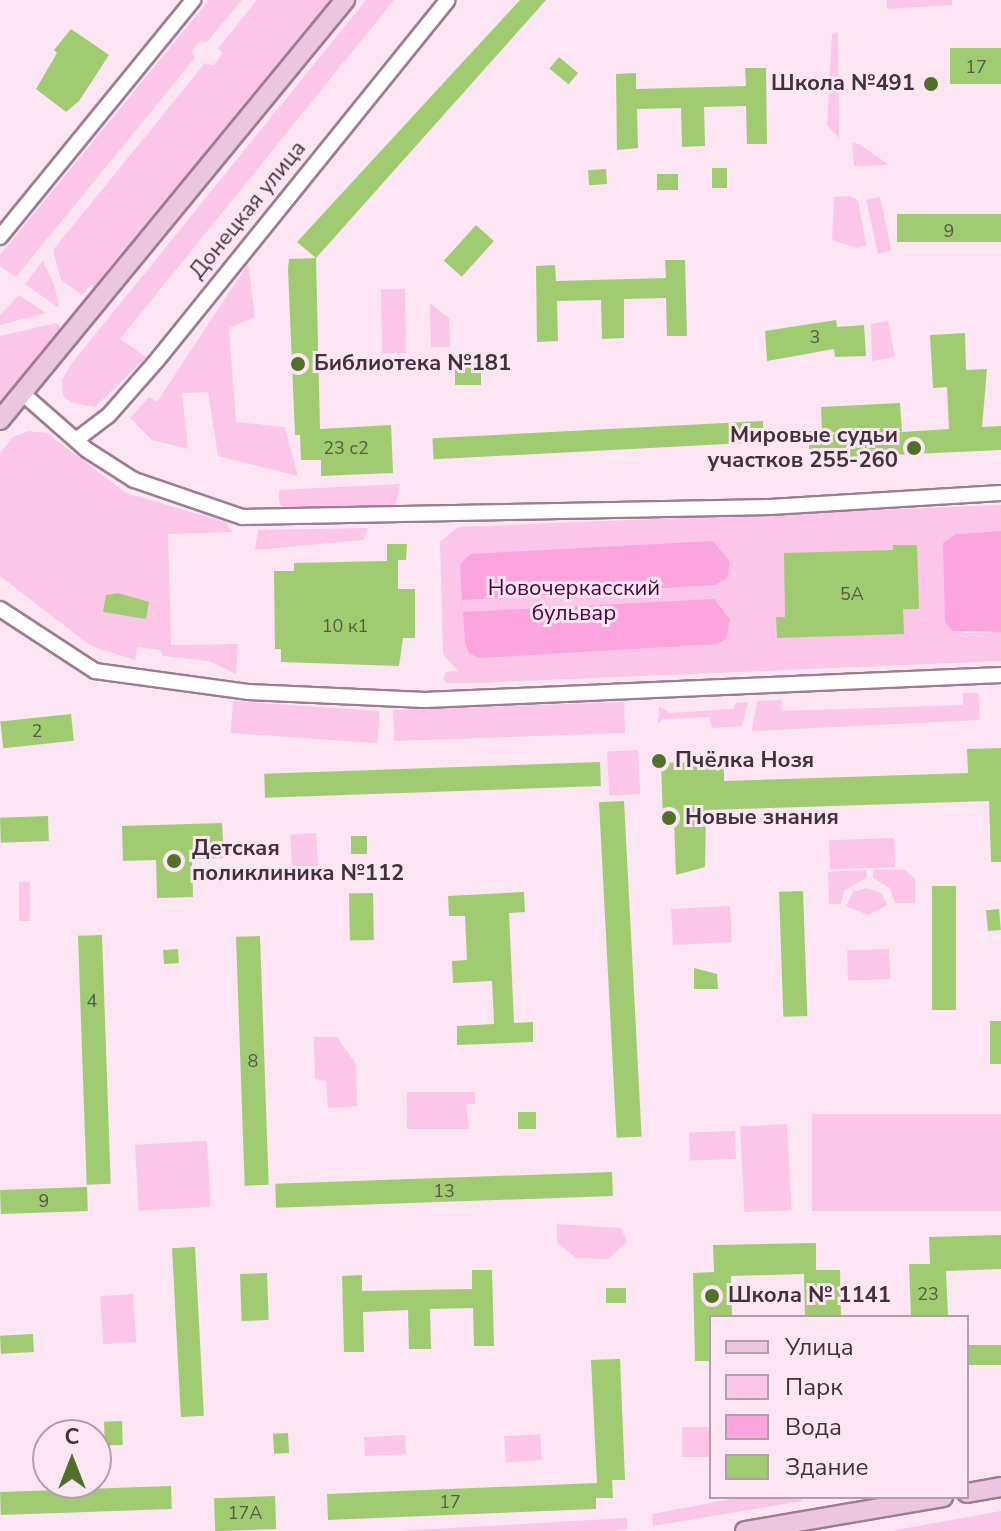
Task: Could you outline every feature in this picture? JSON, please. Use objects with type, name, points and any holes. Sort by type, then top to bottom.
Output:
[{"type":"main road","points":[[0,420],[345,0]]},
{"type":"main road","points":[[969,1493],[1001,1487]]},
{"type":"main road","points":[[745,1531],[931,1499]]},
{"type":"street","points":[[0,237],[193,0]]},
{"type":"street","name":"Донецкая улица","points":[[76,440],[109,415],[158,359],[448,0]]},
{"type":"street","points":[[22,393],[76,440],[134,480],[231,515],[267,519],[770,507],[1001,493]]},
{"type":"street","points":[[0,609],[95,671],[248,692],[425,700],[1001,675]]},
{"type":"green space","points":[[209,0],[242,0],[206,43],[201,40],[191,52],[195,58],[16,277],[0,266],[0,255]]},
{"type":"green space","points":[[257,0],[331,0],[98,289],[91,284],[82,295],[61,280],[53,250],[205,63],[213,66],[223,53],[218,48]]},
{"type":"green space","points":[[366,0],[394,0],[120,339],[146,357],[95,407],[72,403],[63,395],[62,380],[72,363]]},
{"type":"green space","points":[[887,0],[952,0],[952,5],[887,9]]},
{"type":"green space","points":[[838,33],[839,138],[827,125],[832,34]]},
{"type":"green space","points":[[852,143],[859,144],[889,165],[854,166]]},
{"type":"green space","points":[[849,196],[858,200],[866,245],[857,248],[832,240],[834,197]]},
{"type":"green space","points":[[880,197],[891,251],[878,254],[866,200]]},
{"type":"green space","points":[[43,261],[55,287],[59,308],[25,284]]},
{"type":"green space","points":[[248,264],[255,317],[229,328],[236,422],[285,427],[298,476],[218,456],[208,392],[182,393],[188,449],[152,440],[130,418],[149,397],[157,402]]},
{"type":"green space","points":[[381,289],[405,289],[406,353],[382,353]]},
{"type":"green space","points":[[19,295],[46,313],[0,325],[0,315]]},
{"type":"green space","points":[[430,303],[449,318],[450,347],[431,347]]},
{"type":"green space","points":[[888,321],[895,357],[872,361],[871,324]]},
{"type":"green space","points":[[57,323],[63,330],[0,405],[0,336]]},
{"type":"green space","points":[[28,431],[47,433],[126,493],[225,522],[233,532],[168,534],[171,645],[238,644],[236,674],[209,661],[163,656],[160,650],[138,647],[135,660],[91,646],[0,576],[0,453],[13,437]]},
{"type":"green space","points":[[400,484],[395,508],[283,510],[279,501],[279,490]]},
{"type":"green space","name":"Новочеркасский бульвар","points":[[1001,505],[1001,531],[956,534],[963,633],[1001,632],[1001,661],[473,683],[446,683],[443,679],[446,672],[458,671],[443,654],[440,542],[458,527]]},
{"type":"green space","points":[[368,528],[363,540],[255,550],[258,530]]},
{"type":"green space","points":[[963,693],[978,693],[980,720],[752,731],[757,701],[781,700],[782,711],[963,705]]},
{"type":"green space","points":[[233,701],[380,711],[377,743],[231,733]]},
{"type":"green space","points":[[624,702],[625,733],[394,741],[393,710]]},
{"type":"green space","points":[[748,702],[742,726],[712,728],[709,717],[663,719],[658,724],[659,706],[670,713],[733,709],[736,703]]},
{"type":"green space","points":[[638,750],[640,794],[609,796],[607,752]]},
{"type":"green space","points":[[316,833],[319,881],[293,883],[290,835]]},
{"type":"green space","points":[[894,838],[895,867],[830,869],[829,840]]},
{"type":"green space","points":[[866,870],[867,877],[844,891],[841,904],[829,904],[828,872]]},
{"type":"green space","points":[[873,870],[905,870],[915,879],[915,903],[895,903],[890,888],[873,878]]},
{"type":"green space","points":[[19,882],[30,882],[30,921],[19,921]]},
{"type":"green space","points":[[866,888],[881,893],[887,905],[868,915],[846,906],[853,892]]},
{"type":"green space","points":[[730,906],[732,942],[673,945],[671,909]]},
{"type":"green space","points":[[889,949],[890,979],[848,980],[847,950]]},
{"type":"green space","points":[[314,1037],[337,1037],[356,1064],[357,1106],[328,1108],[326,1081],[315,1079]]},
{"type":"green space","points":[[407,1092],[475,1092],[475,1104],[466,1104],[469,1129],[407,1129]]},
{"type":"green space","points":[[812,1114],[1001,1114],[1001,1211],[812,1211]]},
{"type":"green space","points":[[787,1124],[792,1210],[745,1212],[740,1126]]},
{"type":"green space","points":[[735,1131],[736,1159],[690,1161],[689,1133]]},
{"type":"green space","points":[[207,1141],[210,1207],[139,1211],[135,1145]]},
{"type":"green space","points":[[557,1224],[621,1228],[627,1242],[608,1259],[576,1258],[557,1242]]},
{"type":"green space","points":[[133,1294],[136,1342],[103,1344],[100,1296]]},
{"type":"green space","points":[[682,1427],[709,1427],[709,1457],[682,1457]]},
{"type":"green space","points":[[540,1434],[542,1460],[506,1462],[504,1437]]},
{"type":"green space","points":[[405,1435],[406,1454],[365,1456],[364,1437]]},
{"type":"green space","points":[[731,1499],[802,1501],[653,1526],[652,1514]]},
{"type":"green space","points":[[1001,1511],[1001,1531],[891,1531]]},
{"type":"green space","points":[[627,1518],[627,1529],[615,1531],[399,1531]]},
{"type":"water","points":[[1001,531],[1001,632],[953,631],[945,622],[943,543],[956,534]]},
{"type":"water","points":[[713,541],[730,562],[727,578],[715,585],[462,600],[460,565],[470,554]]},
{"type":"water","points":[[714,599],[730,619],[726,639],[717,644],[478,658],[468,652],[465,641],[463,612]]},
{"type":"building","points":[[520,0],[546,0],[316,258],[297,242]]},
{"type":"building","points":[[71,29],[109,55],[79,101],[66,112],[36,89],[57,53],[54,50]]},
{"type":"building","points":[[950,48],[1001,48],[1001,84],[950,84]]},
{"type":"building","points":[[559,57],[578,73],[569,85],[549,68]]},
{"type":"building","points":[[745,68],[766,68],[767,144],[747,144],[746,106],[704,107],[705,146],[682,147],[681,108],[637,109],[638,148],[617,150],[616,74],[636,73],[636,89],[746,86]]},
{"type":"building","points":[[712,168],[727,168],[727,188],[712,188]]},
{"type":"building","points":[[606,169],[607,184],[589,185],[588,170]]},
{"type":"building","points":[[657,174],[678,174],[678,190],[657,190]]},
{"type":"building","points":[[897,214],[1001,214],[1001,242],[897,242]]},
{"type":"building","points":[[476,225],[494,241],[462,277],[444,261]]},
{"type":"building","points":[[316,258],[320,429],[391,425],[393,473],[321,476],[321,460],[301,460],[300,435],[295,435],[288,269],[289,259]]},
{"type":"building","points":[[665,260],[685,260],[687,336],[667,336],[666,298],[624,299],[624,338],[602,339],[601,300],[557,301],[558,341],[537,342],[536,266],[555,265],[556,281],[666,278]]},
{"type":"building","points":[[836,320],[837,327],[864,325],[866,356],[835,357],[834,349],[767,361],[765,331]]},
{"type":"building","points":[[965,333],[966,370],[987,369],[982,427],[1001,426],[1001,450],[824,458],[823,448],[809,449],[809,431],[822,431],[821,407],[900,403],[902,432],[949,429],[947,387],[933,388],[930,335]]},
{"type":"building","points":[[455,357],[481,357],[481,385],[455,385]]},
{"type":"building","points":[[763,421],[764,442],[434,459],[432,438]]},
{"type":"building","points":[[387,544],[407,544],[406,560],[398,560],[398,589],[415,589],[415,638],[403,638],[399,666],[281,662],[281,649],[275,649],[274,571],[294,571],[294,563],[387,561]]},
{"type":"building","points":[[893,545],[917,545],[919,609],[903,609],[904,634],[777,638],[776,617],[785,617],[784,553],[893,550]]},
{"type":"building","points":[[118,593],[149,602],[146,619],[103,612],[106,595]]},
{"type":"building","points":[[71,714],[74,741],[3,748],[0,721]]},
{"type":"building","points":[[1001,748],[1001,862],[991,862],[989,801],[706,810],[705,867],[676,875],[674,820],[663,820],[661,763],[724,761],[724,781],[968,773],[967,749]]},
{"type":"building","points":[[600,762],[601,786],[265,798],[264,774]]},
{"type":"building","points":[[624,801],[642,1137],[617,1138],[599,802]]},
{"type":"building","points":[[48,816],[49,841],[1,843],[0,818]]},
{"type":"building","name":"Детская поликлиника №112","points":[[222,823],[224,858],[192,859],[193,897],[157,898],[156,860],[123,861],[122,826]]},
{"type":"building","points":[[351,836],[367,836],[367,854],[351,854]]},
{"type":"building","points":[[932,886],[956,886],[956,1010],[932,1010]]},
{"type":"building","points":[[803,891],[807,1016],[783,1017],[779,892]]},
{"type":"building","points":[[524,892],[525,912],[509,913],[514,1023],[533,1022],[533,1042],[457,1045],[457,1026],[494,1024],[492,981],[453,983],[452,961],[467,960],[465,916],[449,916],[448,896]]},
{"type":"building","points":[[349,893],[373,893],[374,940],[350,940]]},
{"type":"building","points":[[999,909],[1001,930],[988,931],[986,910]]},
{"type":"building","points":[[102,935],[111,1184],[87,1185],[78,936]]},
{"type":"building","points":[[260,936],[269,1185],[245,1186],[236,937]]},
{"type":"building","points":[[178,949],[179,963],[164,964],[163,950]]},
{"type":"building","points":[[694,968],[717,974],[718,989],[694,989]]},
{"type":"building","points":[[990,1021],[1001,1021],[1001,1064],[990,1064]]},
{"type":"building","points":[[518,1112],[536,1112],[536,1129],[518,1129]]},
{"type":"building","points":[[612,1172],[613,1196],[276,1208],[275,1184]]},
{"type":"building","points":[[87,1187],[88,1211],[1,1214],[0,1190]]},
{"type":"building","points":[[1001,1235],[1001,1269],[946,1271],[948,1315],[911,1315],[909,1264],[930,1264],[929,1237]]},
{"type":"building","name":"Школа № 1141","points":[[816,1243],[816,1270],[840,1270],[841,1315],[805,1315],[804,1274],[731,1276],[732,1315],[709,1315],[709,1361],[695,1361],[693,1273],[714,1272],[713,1245]]},
{"type":"building","points":[[195,1247],[204,1416],[181,1417],[172,1248]]},
{"type":"building","points":[[472,1270],[492,1270],[494,1346],[474,1346],[473,1308],[430,1309],[431,1349],[409,1349],[408,1310],[363,1312],[364,1352],[344,1352],[342,1276],[362,1275],[362,1291],[472,1289]]},
{"type":"building","points":[[267,1273],[269,1320],[242,1321],[240,1274]]},
{"type":"building","points":[[606,1288],[626,1288],[626,1303],[606,1303]]},
{"type":"building","points":[[33,1334],[34,1352],[1,1354],[0,1336]]},
{"type":"building","points":[[969,1345],[1001,1345],[1001,1365],[969,1365]]},
{"type":"building","points":[[620,1359],[625,1480],[612,1480],[613,1498],[596,1498],[596,1509],[328,1520],[327,1494],[597,1483],[591,1360]]},
{"type":"building","points":[[112,1421],[122,1421],[123,1445],[112,1445]]},
{"type":"building","points":[[288,1433],[289,1453],[274,1454],[273,1434]]},
{"type":"building","points":[[171,1486],[172,1509],[1,1515],[0,1492],[32,1491],[32,1499],[112,1499],[112,1488]]},
{"type":"building","points":[[275,1496],[276,1529],[215,1531],[214,1498]]},
{"type":"place","name":"Школа №491","points":[[931,84]]},
{"type":"place","name":"Библиотека №181","points":[[298,364]]},
{"type":"place","name":"Мировые судьи участков 255-260","points":[[914,448]]},
{"type":"place","name":"Пчёлка Нозя","points":[[659,761]]},
{"type":"place","name":"Новые знания","points":[[669,818]]},
{"type":"place","name":"Детская поликлиника №112","points":[[174,861]]},
{"type":"place","name":"Школа № 1141","points":[[712,1296]]}]
